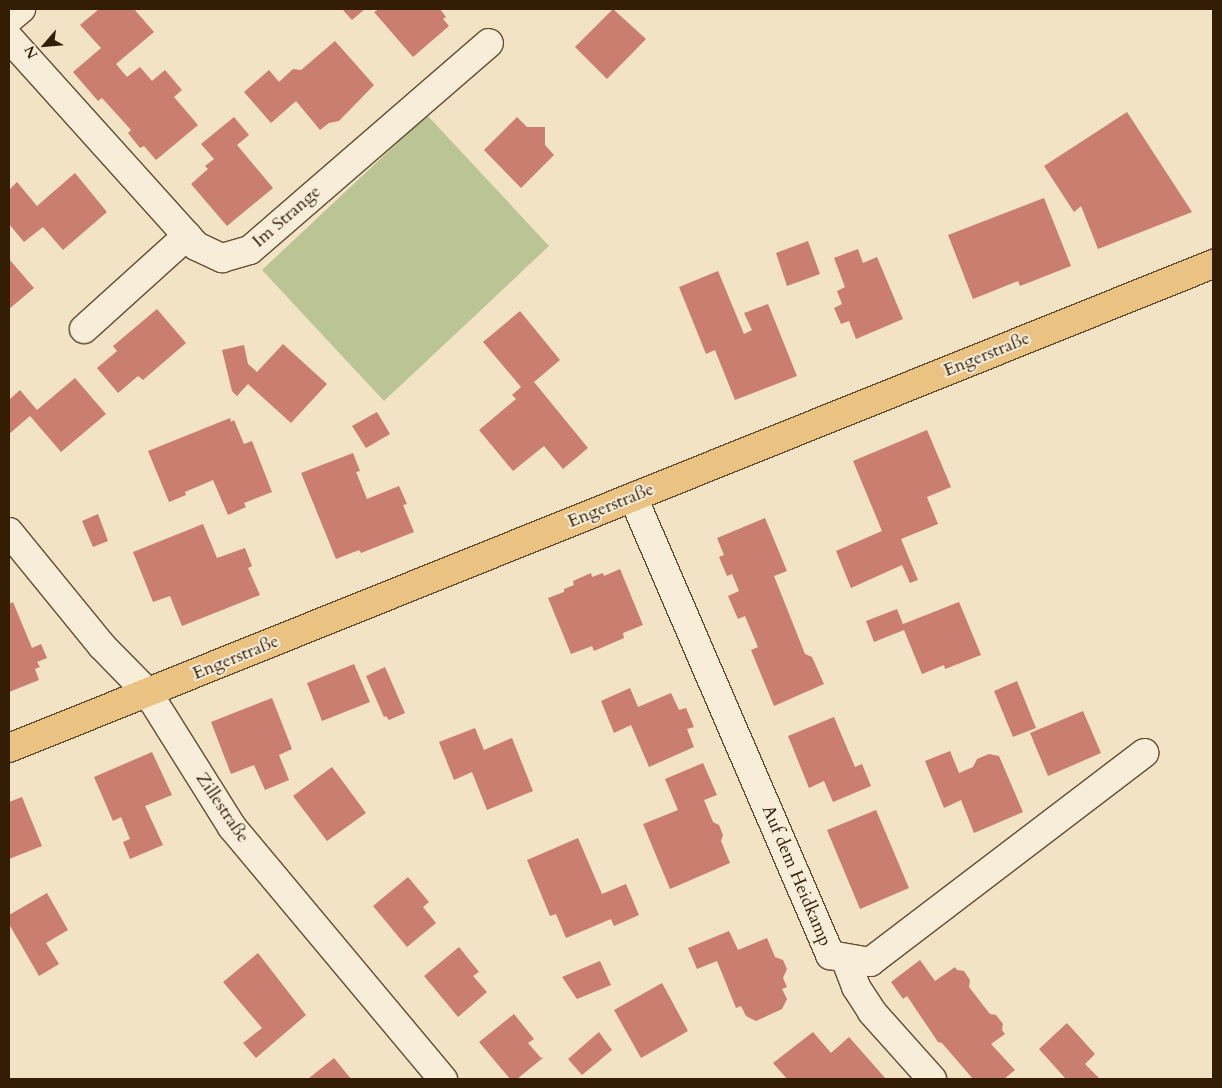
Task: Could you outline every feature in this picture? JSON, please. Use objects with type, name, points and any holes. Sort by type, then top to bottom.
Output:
[{"type":"main road","name":"Engerstraße","points":[[9,748],[1213,264]]},
{"type":"street","points":[[9,19],[21,9]]},
{"type":"street","name":"Im Strange","points":[[9,38],[196,246],[222,258],[250,250],[489,43]]},
{"type":"street","points":[[84,329],[187,236]]},
{"type":"street","name":"Auf dem Heidkamp","points":[[633,498],[830,955],[870,962],[1144,752]]},
{"type":"street","name":"Zillestraße","points":[[9,532],[102,646],[148,693],[232,827],[442,1079]]},
{"type":"street","points":[[845,958],[856,987],[872,1012],[932,1079]]},
{"type":"green space","points":[[427,115],[549,246],[384,401],[262,270]]},
{"type":"building","points":[[99,9],[134,9],[154,32],[116,64],[127,77],[140,67],[152,81],[165,70],[182,90],[174,97],[198,125],[156,160],[144,146],[140,148],[128,133],[131,130],[102,98],[98,101],[73,72],[101,48],[80,25]]},
{"type":"building","points":[[342,9],[365,9],[352,20]]},
{"type":"building","points":[[379,9],[440,9],[446,17],[443,19],[449,26],[413,57],[374,12]]},
{"type":"building","points":[[613,9],[646,39],[607,79],[575,47]]},
{"type":"building","points":[[335,41],[374,85],[339,121],[329,123],[320,130],[296,101],[271,123],[244,92],[269,70],[279,82],[293,69],[301,70]]},
{"type":"building","points":[[1127,112],[1192,212],[1098,249],[1081,206],[1074,212],[1044,166]]},
{"type":"building","points":[[234,117],[249,135],[237,145],[273,188],[227,226],[191,184],[208,169],[205,166],[214,159],[201,144]]},
{"type":"building","points":[[517,117],[527,127],[545,127],[545,145],[554,155],[521,188],[484,150]]},
{"type":"building","points":[[75,173],[107,212],[63,250],[43,227],[24,242],[9,224],[9,190],[17,182],[37,206]]},
{"type":"building","points":[[1044,198],[1071,266],[1020,286],[1018,281],[973,299],[948,235]]},
{"type":"building","points":[[808,241],[820,274],[787,286],[776,253]]},
{"type":"building","points":[[858,249],[863,263],[877,257],[903,319],[856,339],[849,321],[841,324],[834,308],[842,304],[837,291],[845,287],[834,258]]},
{"type":"building","points":[[9,259],[34,288],[9,309]]},
{"type":"building","points":[[718,271],[744,334],[752,330],[744,313],[768,304],[797,376],[735,400],[715,350],[706,354],[679,287]]},
{"type":"building","points":[[157,309],[186,343],[143,380],[138,376],[118,393],[97,368],[117,351],[113,346]]},
{"type":"building","points":[[520,311],[560,360],[534,382],[588,448],[563,469],[544,446],[513,471],[479,430],[516,399],[512,395],[521,387],[483,342]]},
{"type":"building","points":[[283,344],[327,384],[291,423],[248,384],[237,396],[232,391],[222,350],[244,345],[248,364],[257,372]]},
{"type":"building","points":[[75,378],[106,414],[61,452],[30,416],[9,434],[9,400],[20,390],[37,410]]},
{"type":"building","points":[[377,412],[390,434],[366,448],[352,426]]},
{"type":"building","points":[[230,418],[231,422],[234,420],[244,444],[252,441],[272,492],[244,503],[246,507],[228,515],[213,480],[185,492],[186,495],[169,502],[148,451]]},
{"type":"building","points":[[927,430],[951,487],[927,497],[938,524],[901,539],[918,580],[910,583],[902,565],[851,588],[836,551],[882,531],[853,461]]},
{"type":"building","points":[[353,453],[360,471],[356,472],[367,499],[399,486],[407,504],[403,505],[414,532],[361,553],[359,550],[336,559],[301,473]]},
{"type":"building","points":[[98,514],[108,541],[93,547],[82,521]]},
{"type":"building","points":[[765,518],[787,571],[774,576],[805,654],[812,657],[824,684],[774,706],[751,650],[758,647],[745,616],[738,619],[728,596],[739,591],[732,574],[727,576],[719,557],[724,555],[717,538]]},
{"type":"building","points":[[203,524],[217,558],[245,548],[252,566],[248,568],[260,595],[182,626],[170,596],[153,602],[133,552]]},
{"type":"building","points":[[620,569],[643,625],[623,633],[624,638],[594,651],[592,646],[571,654],[548,598],[564,592],[564,589],[574,585],[573,581],[591,573],[592,577],[603,573],[604,576]]},
{"type":"building","points":[[13,602],[32,648],[41,644],[47,658],[37,662],[40,667],[35,669],[39,680],[9,692],[9,604]]},
{"type":"building","points":[[959,602],[981,655],[945,669],[944,665],[922,674],[904,630],[874,642],[866,621],[897,609],[903,624]]},
{"type":"building","points":[[354,664],[370,702],[322,721],[307,683]]},
{"type":"building","points":[[385,667],[405,713],[389,720],[386,716],[384,717],[366,676]]},
{"type":"building","points":[[1017,681],[1036,728],[1013,737],[994,691]]},
{"type":"building","points":[[630,688],[638,707],[671,693],[679,710],[686,708],[694,727],[687,729],[694,747],[649,767],[631,725],[614,733],[601,701]]},
{"type":"building","points":[[272,698],[292,749],[279,755],[289,780],[265,790],[254,765],[231,774],[211,722]]},
{"type":"building","points":[[1083,711],[1101,753],[1048,776],[1030,733]]},
{"type":"building","points":[[834,717],[855,767],[862,764],[871,786],[833,802],[824,781],[809,788],[788,736]]},
{"type":"building","points":[[475,728],[484,750],[512,738],[533,791],[487,810],[472,772],[454,780],[439,742]]},
{"type":"building","points":[[950,751],[959,773],[973,767],[977,759],[989,754],[999,756],[1023,812],[974,833],[961,800],[944,808],[925,761]]},
{"type":"building","points":[[152,752],[172,795],[145,806],[163,845],[130,859],[123,842],[130,839],[121,817],[113,821],[94,777]]},
{"type":"building","points":[[703,763],[717,795],[704,800],[713,822],[719,825],[723,835],[721,841],[730,863],[670,889],[643,824],[678,810],[665,779]]},
{"type":"building","points":[[332,767],[366,813],[327,841],[293,796]]},
{"type":"building","points":[[22,797],[42,846],[9,859],[9,802]]},
{"type":"building","points":[[876,810],[909,888],[860,909],[827,830]]},
{"type":"building","points":[[578,838],[602,894],[626,884],[639,915],[614,926],[611,919],[566,938],[556,914],[550,916],[527,860]]},
{"type":"building","points":[[408,877],[429,902],[423,907],[436,923],[407,947],[373,906]]},
{"type":"building","points":[[47,893],[68,930],[46,943],[59,964],[39,976],[9,924],[9,915]]},
{"type":"building","points":[[729,931],[738,950],[767,938],[775,957],[783,960],[787,969],[783,978],[787,987],[782,989],[787,999],[782,1009],[756,1021],[746,1016],[741,1006],[736,1008],[717,961],[697,969],[688,948]]},
{"type":"building","points":[[459,947],[479,972],[473,976],[487,992],[458,1017],[424,976]]},
{"type":"building","points":[[258,953],[306,1015],[256,1058],[243,1043],[262,1028],[223,982]]},
{"type":"building","points":[[920,960],[935,981],[955,967],[957,970],[964,971],[970,980],[969,987],[990,1014],[996,1015],[1003,1024],[1002,1030],[1005,1034],[991,1044],[1015,1070],[1004,1079],[973,1079],[942,1043],[938,1042],[907,996],[903,999],[891,982]]},
{"type":"building","points":[[600,961],[611,985],[577,999],[562,977]]},
{"type":"building","points":[[662,983],[688,1031],[641,1058],[614,1010]]},
{"type":"building","points":[[514,1014],[534,1039],[528,1043],[541,1058],[544,1057],[517,1079],[510,1079],[479,1042]]},
{"type":"building","points":[[1067,1023],[1095,1054],[1085,1064],[1100,1079],[1063,1079],[1065,1078],[1039,1049]]},
{"type":"building","points":[[599,1032],[612,1050],[582,1075],[568,1059]]},
{"type":"building","points":[[813,1032],[831,1053],[849,1037],[886,1079],[787,1079],[773,1063]]},
{"type":"building","points":[[334,1058],[351,1079],[308,1079]]}]
